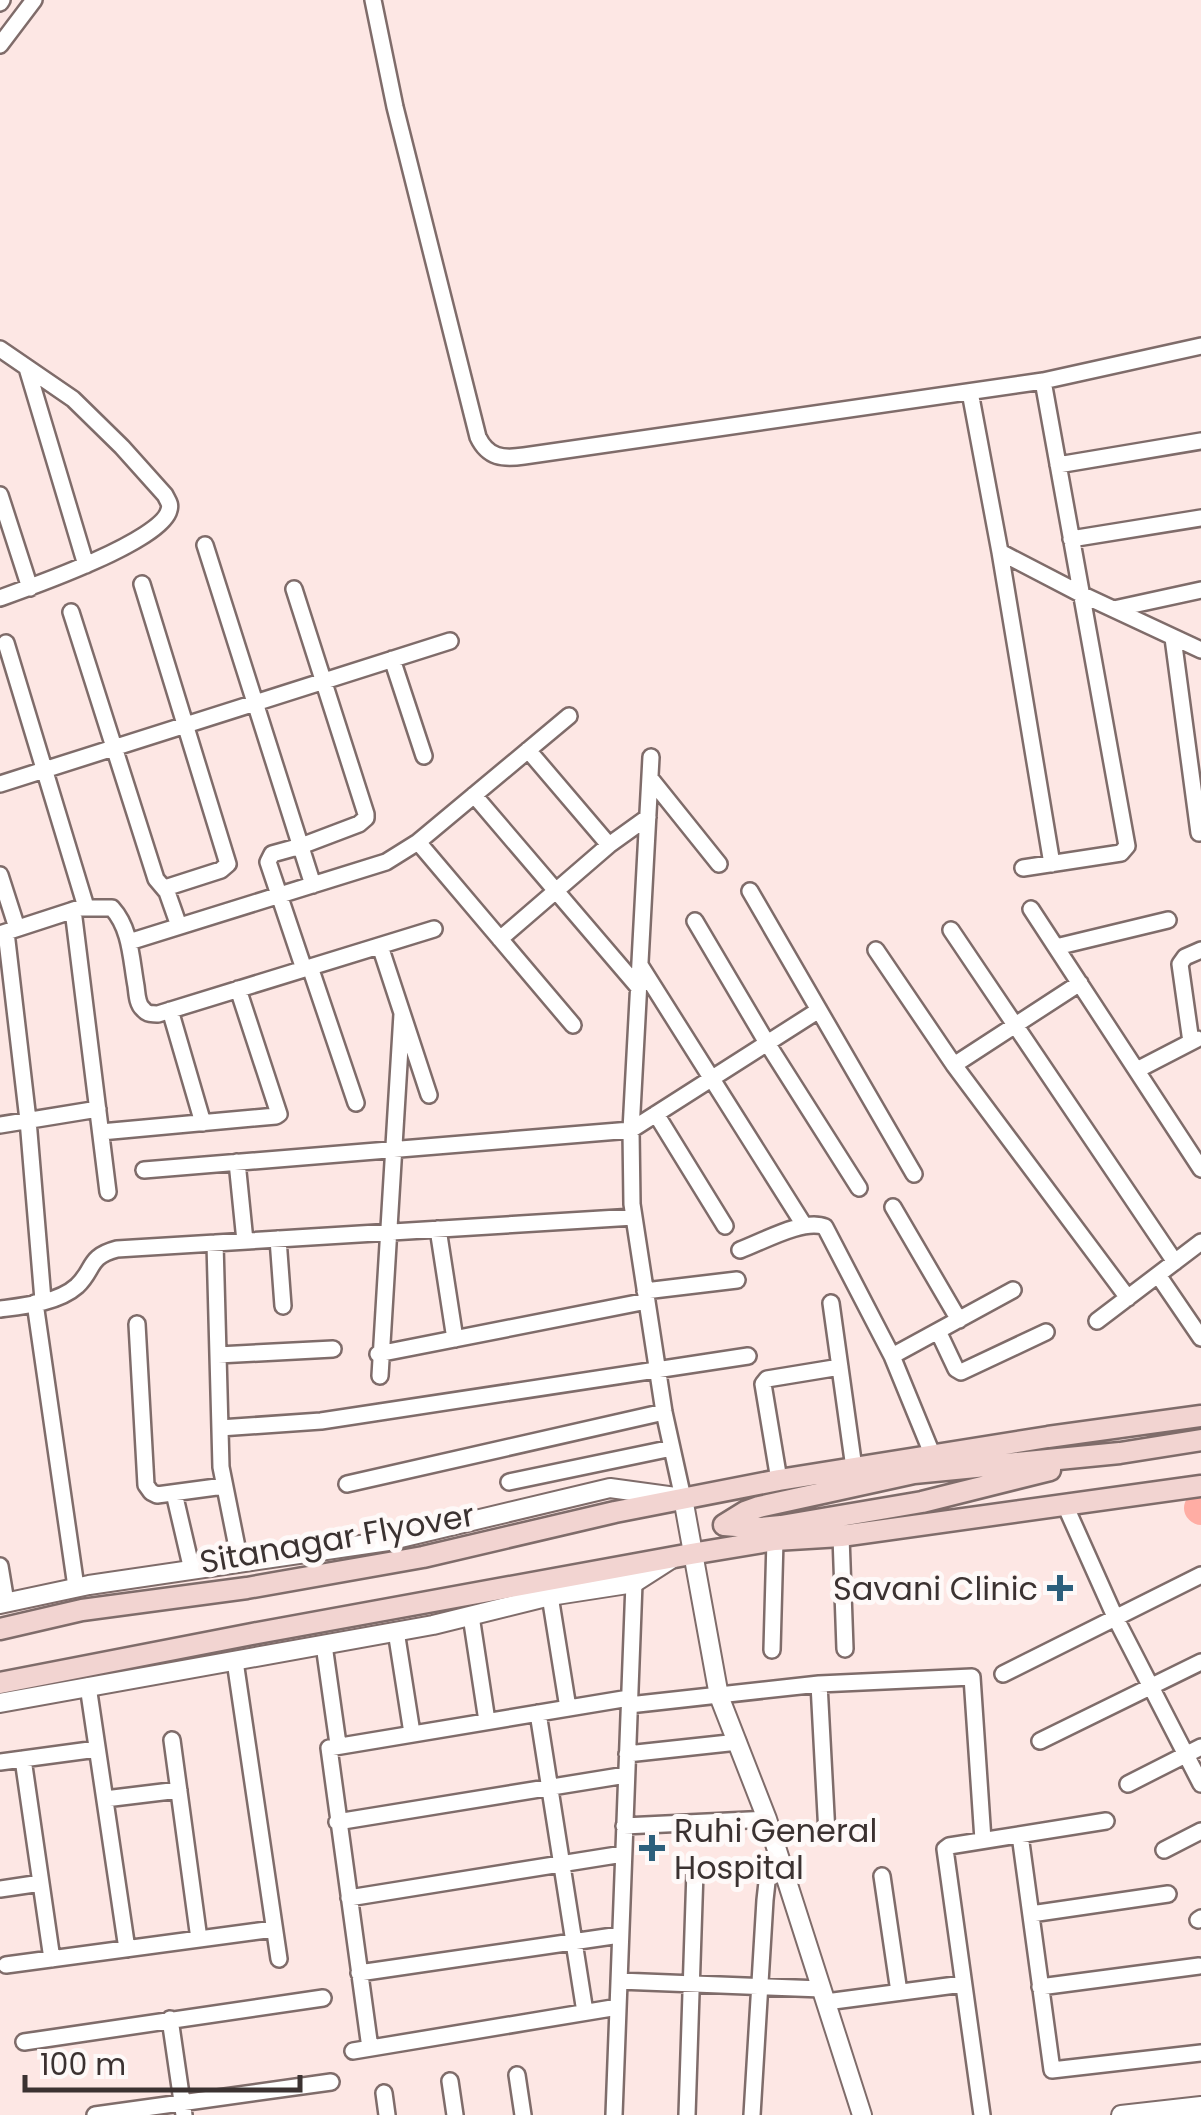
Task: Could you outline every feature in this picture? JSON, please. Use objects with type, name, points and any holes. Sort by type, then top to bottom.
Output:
[{"type":"main road","name":"Sitanagar Flyover","points":[[0,1629],[82,1610],[246,1588],[423,1557],[615,1512],[779,1480],[1201,1416]]},
{"type":"main road","points":[[1120,1453],[922,1502],[781,1526],[724,1525],[760,1507],[914,1472],[1120,1453],[1201,1440]]},
{"type":"main road","points":[[0,1684],[252,1634],[631,1574],[682,1556],[775,1540],[840,1536],[1201,1486]]},
{"type":"street","points":[[0,45],[34,0]]},
{"type":"street","points":[[372,0],[478,438],[483,449],[496,457],[508,459],[1042,381],[1201,346]]},
{"type":"street","points":[[0,14],[16,24]]},
{"type":"street","points":[[0,349],[73,399],[122,447],[170,504],[161,523],[126,545],[86,566],[0,598]]},
{"type":"street","points":[[28,368],[86,566]]},
{"type":"street","points":[[1023,868],[1121,853],[1126,849],[1042,381]]},
{"type":"street","points":[[970,392],[1052,864]]},
{"type":"street","points":[[1058,465],[1201,441]]},
{"type":"street","points":[[0,495],[30,588]]},
{"type":"street","points":[[1071,540],[1201,518]]},
{"type":"street","points":[[205,545],[313,885]]},
{"type":"street","points":[[1000,552],[1201,650]]},
{"type":"street","points":[[142,584],[228,864],[221,870],[165,888]]},
{"type":"street","points":[[294,589],[366,818],[359,824],[272,854],[268,862],[356,1103]]},
{"type":"street","points":[[1114,609],[1201,590]]},
{"type":"street","points":[[71,612],[156,878],[165,888],[180,926]]},
{"type":"street","points":[[1173,638],[1199,833]]},
{"type":"street","points":[[0,784],[450,641]]},
{"type":"street","points":[[6,643],[80,909],[108,1192]]},
{"type":"street","points":[[392,659],[424,756]]},
{"type":"street","points":[[129,942],[386,862],[418,842],[569,716]]},
{"type":"street","points":[[528,750],[609,845]]},
{"type":"street","points":[[651,757],[631,1130],[634,1217],[664,1412],[682,1498],[682,1556],[720,1696],[767,1819],[862,2115]]},
{"type":"street","points":[[650,778],[719,864]]},
{"type":"street","points":[[474,795],[639,988]]},
{"type":"street","points":[[500,939],[609,845],[648,817]]},
{"type":"street","points":[[418,842],[573,1025]]},
{"type":"street","points":[[0,876],[28,1120],[39,1302],[76,1587]]},
{"type":"street","points":[[750,891],[914,1174]]},
{"type":"street","points":[[8,932],[80,909],[112,908],[122,919],[138,999],[148,1014],[434,929]]},
{"type":"street","points":[[1031,908],[1201,1169]]},
{"type":"street","points":[[1056,947],[1168,920]]},
{"type":"street","points":[[695,921],[859,1188]]},
{"type":"street","points":[[951,930],[1175,1262]]},
{"type":"street","points":[[380,946],[429,1095]]},
{"type":"street","points":[[876,950],[954,1066],[1128,1298]]},
{"type":"street","points":[[1137,1070],[1196,1040],[1180,964],[1185,957],[1201,950]]},
{"type":"street","points":[[640,965],[804,1225]]},
{"type":"street","points":[[954,1066],[1080,983]]},
{"type":"street","points":[[101,1132],[279,1114],[238,989]]},
{"type":"street","points":[[170,1010],[203,1123]]},
{"type":"street","points":[[144,1170],[631,1130],[820,1010]]},
{"type":"street","points":[[380,1376],[402,1014]]},
{"type":"street","points":[[0,1124],[98,1109]]},
{"type":"street","points":[[656,1114],[726,1226]]},
{"type":"street","points":[[237,1162],[245,1242]]},
{"type":"street","points":[[893,1207],[959,1320]]},
{"type":"street","points":[[0,1310],[65,1294],[79,1284],[102,1253],[117,1250],[634,1217]]},
{"type":"street","points":[[740,1250],[804,1225],[820,1224],[825,1228],[892,1356],[933,1456]]},
{"type":"street","points":[[438,1229],[455,1338]]},
{"type":"street","points":[[278,1240],[283,1306]]},
{"type":"street","points":[[1097,1321],[1201,1242]]},
{"type":"street","points":[[215,1243],[224,1486],[240,1562]]},
{"type":"street","points":[[1158,1275],[1201,1338]]},
{"type":"street","points":[[378,1354],[737,1280]]},
{"type":"street","points":[[892,1356],[1013,1290]]},
{"type":"street","points":[[831,1303],[854,1468]]},
{"type":"street","points":[[137,1324],[146,1485],[158,1495],[224,1486]]},
{"type":"street","points":[[938,1331],[956,1370],[961,1372],[1046,1332]]},
{"type":"street","points":[[218,1355],[333,1350]]},
{"type":"street","points":[[220,1428],[321,1421],[748,1356]]},
{"type":"street","points":[[779,1480],[762,1384],[767,1379],[840,1367]]},
{"type":"street","points":[[348,1484],[664,1412]]},
{"type":"street","points":[[509,1482],[672,1448]]},
{"type":"street","points":[[0,1566],[3,1603],[76,1587],[388,1541],[610,1488],[682,1498]]},
{"type":"street","points":[[174,1492],[192,1570]]},
{"type":"street","points":[[1065,1505],[1116,1619],[1201,1784]]},
{"type":"street","points":[[840,1536],[845,1649]]},
{"type":"street","points":[[772,1650],[775,1540]]},
{"type":"street","points":[[0,1703],[396,1632],[631,1574],[614,2115]]},
{"type":"street","points":[[1003,1674],[1201,1575]]},
{"type":"street","points":[[550,1596],[568,1708]]},
{"type":"street","points":[[470,1616],[487,1721]]},
{"type":"street","points":[[396,1632],[412,1733]]},
{"type":"street","points":[[324,1645],[338,1744]]},
{"type":"street","points":[[235,1661],[279,1959]]},
{"type":"street","points":[[1040,1741],[1201,1662]]},
{"type":"street","points":[[370,2048],[328,1752],[328,1748],[338,1744],[629,1701],[720,1696],[819,1684],[972,1677],[984,1840]]},
{"type":"street","points":[[819,1684],[827,1834]]},
{"type":"street","points":[[88,1686],[127,1949]]},
{"type":"street","points":[[538,1712],[585,2012]]},
{"type":"street","points":[[172,1740],[199,1939]]},
{"type":"street","points":[[627,1754],[738,1742]]},
{"type":"street","points":[[1128,1784],[1201,1747]]},
{"type":"street","points":[[0,1762],[98,1749]]},
{"type":"street","points":[[23,1759],[52,1959]]},
{"type":"street","points":[[338,1822],[626,1774]]},
{"type":"street","points":[[105,1799],[179,1790]]},
{"type":"street","points":[[624,1826],[767,1819]]},
{"type":"street","points":[[982,2115],[945,1849],[1106,1821]]},
{"type":"street","points":[[1164,1850],[1201,1831]]},
{"type":"street","points":[[1020,1834],[1051,2068],[1054,2071],[1201,2053]]},
{"type":"street","points":[[752,2115],[767,1882],[778,1852]]},
{"type":"street","points":[[348,1898],[623,1854]]},
{"type":"street","points":[[686,2115],[695,1871]]},
{"type":"street","points":[[882,1876],[899,1992]]},
{"type":"street","points":[[0,1889],[41,1883]]},
{"type":"street","points":[[1031,1914],[1168,1894]]},
{"type":"street","points":[[6,1965],[274,1930]]},
{"type":"street","points":[[359,1973],[620,1935]]},
{"type":"street","points":[[1040,1987],[1199,1966]]},
{"type":"street","points":[[618,1981],[759,1987],[824,1996],[964,1984]]},
{"type":"street","points":[[24,2042],[324,1998]]},
{"type":"street","points":[[353,2051],[618,2007]]},
{"type":"street","points":[[170,2019],[183,2109]]},
{"type":"street","points":[[518,2075],[523,2115]]},
{"type":"street","points":[[450,2080],[454,2115]]},
{"type":"street","points":[[94,2115],[183,2109],[331,2082]]},
{"type":"street","points":[[384,2094],[386,2115]]},
{"type":"street","points":[[1132,2114],[1201,2106]]},
{"type":"place","name":"Savani Clinic","points":[[1060,1588]]},
{"type":"place","name":"Ruhi General Hospital","points":[[652,1848]]}]
